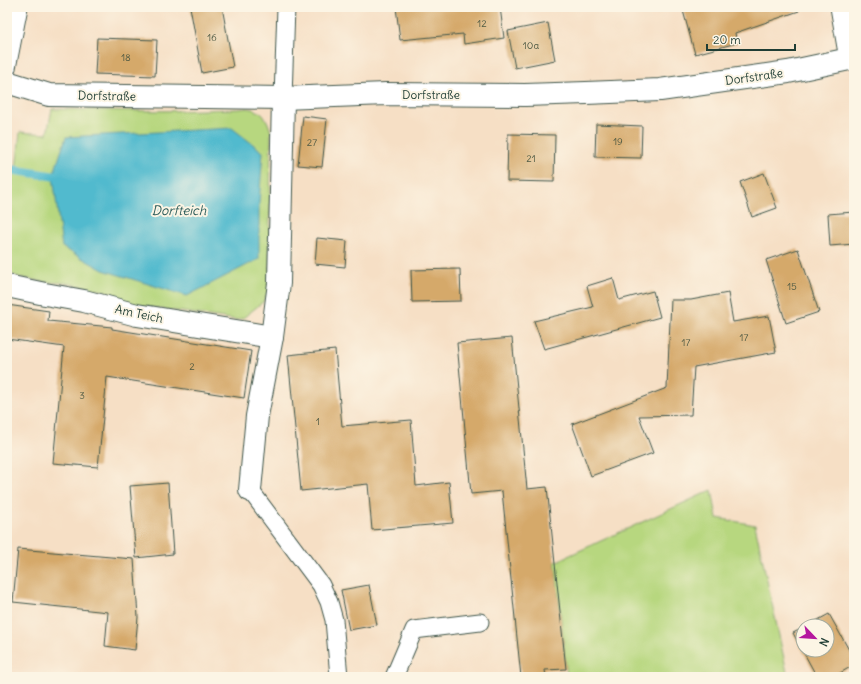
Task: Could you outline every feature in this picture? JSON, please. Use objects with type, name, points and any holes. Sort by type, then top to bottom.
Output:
[{"type":"street","name":"Dorfstraße","points":[[7,82],[49,95],[283,98],[386,94],[533,95],[660,90],[788,72],[851,58]]},
{"type":"street","points":[[250,490],[257,416],[272,338],[279,283],[283,98]]},
{"type":"street","name":"Am Teich","points":[[7,286],[84,301],[137,315],[272,338]]},
{"type":"lane","points":[[7,68],[19,7]]},
{"type":"lane","points":[[283,98],[286,7]]},
{"type":"lane","points":[[839,7],[851,58]]},
{"type":"lane","points":[[250,490],[321,586],[329,602],[334,620],[339,677]]},
{"type":"lane","points":[[394,677],[414,630],[480,622]]},
{"type":"green space","points":[[248,108],[261,113],[264,116],[271,132],[269,290],[263,302],[243,318],[237,320],[136,305],[109,292],[65,283],[44,282],[18,277],[7,272],[7,169],[16,170],[20,132],[47,134],[52,109],[167,111]]},
{"type":"green space","points":[[712,490],[717,518],[755,525],[788,677],[567,677],[555,562]]},
{"type":"water","name":"Dorfteich","points":[[232,128],[263,152],[259,203],[259,259],[187,296],[103,270],[62,247],[53,176],[66,137]]},
{"type":"building","points":[[190,7],[222,7],[233,67],[202,73]]},
{"type":"building","points":[[396,7],[500,7],[504,38],[464,44],[463,34],[400,40]]},
{"type":"building","points":[[682,7],[798,7],[799,11],[735,33],[737,43],[695,54]]},
{"type":"building","points":[[548,23],[555,60],[515,68],[508,31]]},
{"type":"building","points":[[97,38],[157,40],[155,76],[95,74]]},
{"type":"building","points":[[303,116],[327,119],[322,167],[298,165]]},
{"type":"building","points":[[596,124],[642,126],[641,158],[595,157]]},
{"type":"building","points":[[508,134],[555,135],[554,182],[507,181]]},
{"type":"building","points":[[764,173],[777,208],[752,217],[740,182]]},
{"type":"building","points":[[854,212],[854,244],[830,246],[828,214]]},
{"type":"building","points":[[317,238],[347,241],[345,267],[315,264]]},
{"type":"building","points":[[798,249],[819,312],[786,323],[766,260]]},
{"type":"building","points":[[460,269],[461,301],[412,302],[411,270]]},
{"type":"building","points":[[613,278],[619,300],[653,291],[660,317],[544,349],[534,321],[593,307],[587,286]]},
{"type":"building","points":[[728,293],[733,322],[769,316],[776,352],[694,367],[691,415],[639,416],[653,453],[591,476],[572,424],[667,388],[671,300],[691,300]]},
{"type":"building","points":[[7,305],[49,311],[48,321],[112,327],[112,329],[251,351],[244,398],[107,377],[98,467],[53,463],[64,347],[7,339]]},
{"type":"building","points":[[512,338],[527,489],[547,487],[566,669],[545,670],[546,677],[521,677],[502,491],[471,494],[457,343]]},
{"type":"building","points":[[335,350],[342,426],[411,420],[416,486],[449,482],[453,523],[372,530],[368,484],[301,491],[288,355]]},
{"type":"building","points":[[168,483],[173,554],[136,558],[130,486]]},
{"type":"building","points":[[18,549],[134,559],[138,617],[135,650],[105,646],[108,612],[13,602]]},
{"type":"building","points":[[369,585],[377,625],[349,630],[341,590]]},
{"type":"building","points":[[829,614],[831,618],[822,618]]},
{"type":"building","points":[[835,625],[854,659],[854,665],[833,677],[817,677],[807,658],[835,658]]},
{"type":"waterway","points":[[7,169],[53,176]]}]
